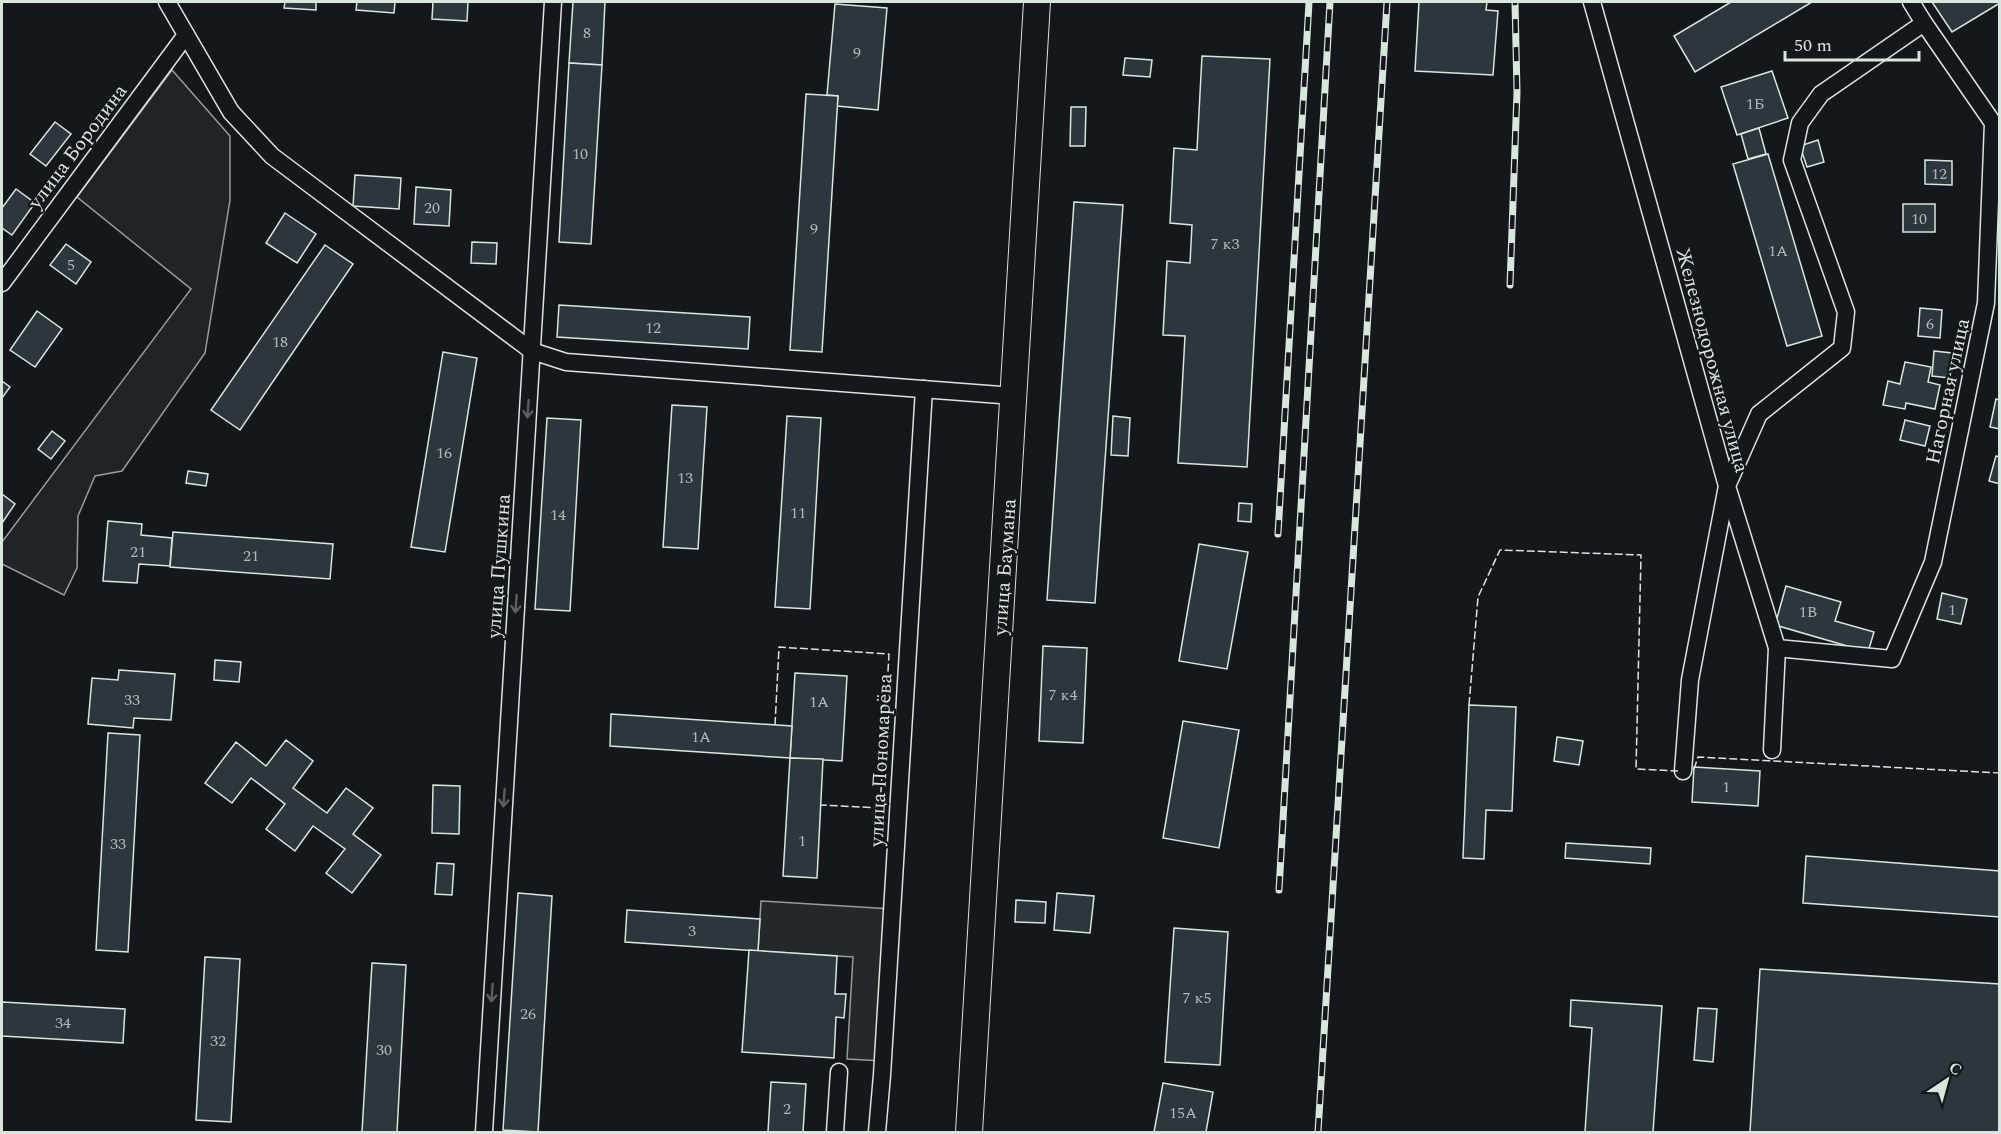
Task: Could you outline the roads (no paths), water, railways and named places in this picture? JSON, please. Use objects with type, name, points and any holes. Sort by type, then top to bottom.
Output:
[{"type":"main road","name":"улица Баумана","points":[[969,1132],[1037,2]]},
{"type":"street","points":[[167,2],[231,112],[272,156],[532,351],[566,362],[1014,396]]},
{"type":"street","name":"улица Пушкина","points":[[484,1132],[553,2]]},
{"type":"street","name":"Железнодорожная улица","points":[[1592,2],[1727,486],[1690,680],[1683,771]]},
{"type":"street","points":[[1772,750],[1777,648],[1727,486],[1759,414],[1842,348],[1846,312],[1792,160],[1800,123],[1821,94],[1924,23],[1911,2]]},
{"type":"street","name":"Нагорная улица","points":[[1777,648],[1892,658],[1934,562],[1986,303],[1993,123],[1924,23]]},
{"type":"street","name":"улица Бородина","points":[[2,283],[186,35]]},
{"type":"street","name":"улица Пономарёва","points":[[877,1132],[924,389]]},
{"type":"street","points":[[835,1132],[838,1072]]},
{"type":"railway","points":[[1278,534],[1309,2]]},
{"type":"railway","points":[[1279,890],[1330,2]]},
{"type":"railway","points":[[1318,1132],[1387,2]]},
{"type":"railway","points":[[1510,285],[1517,92],[1515,2]]}]
